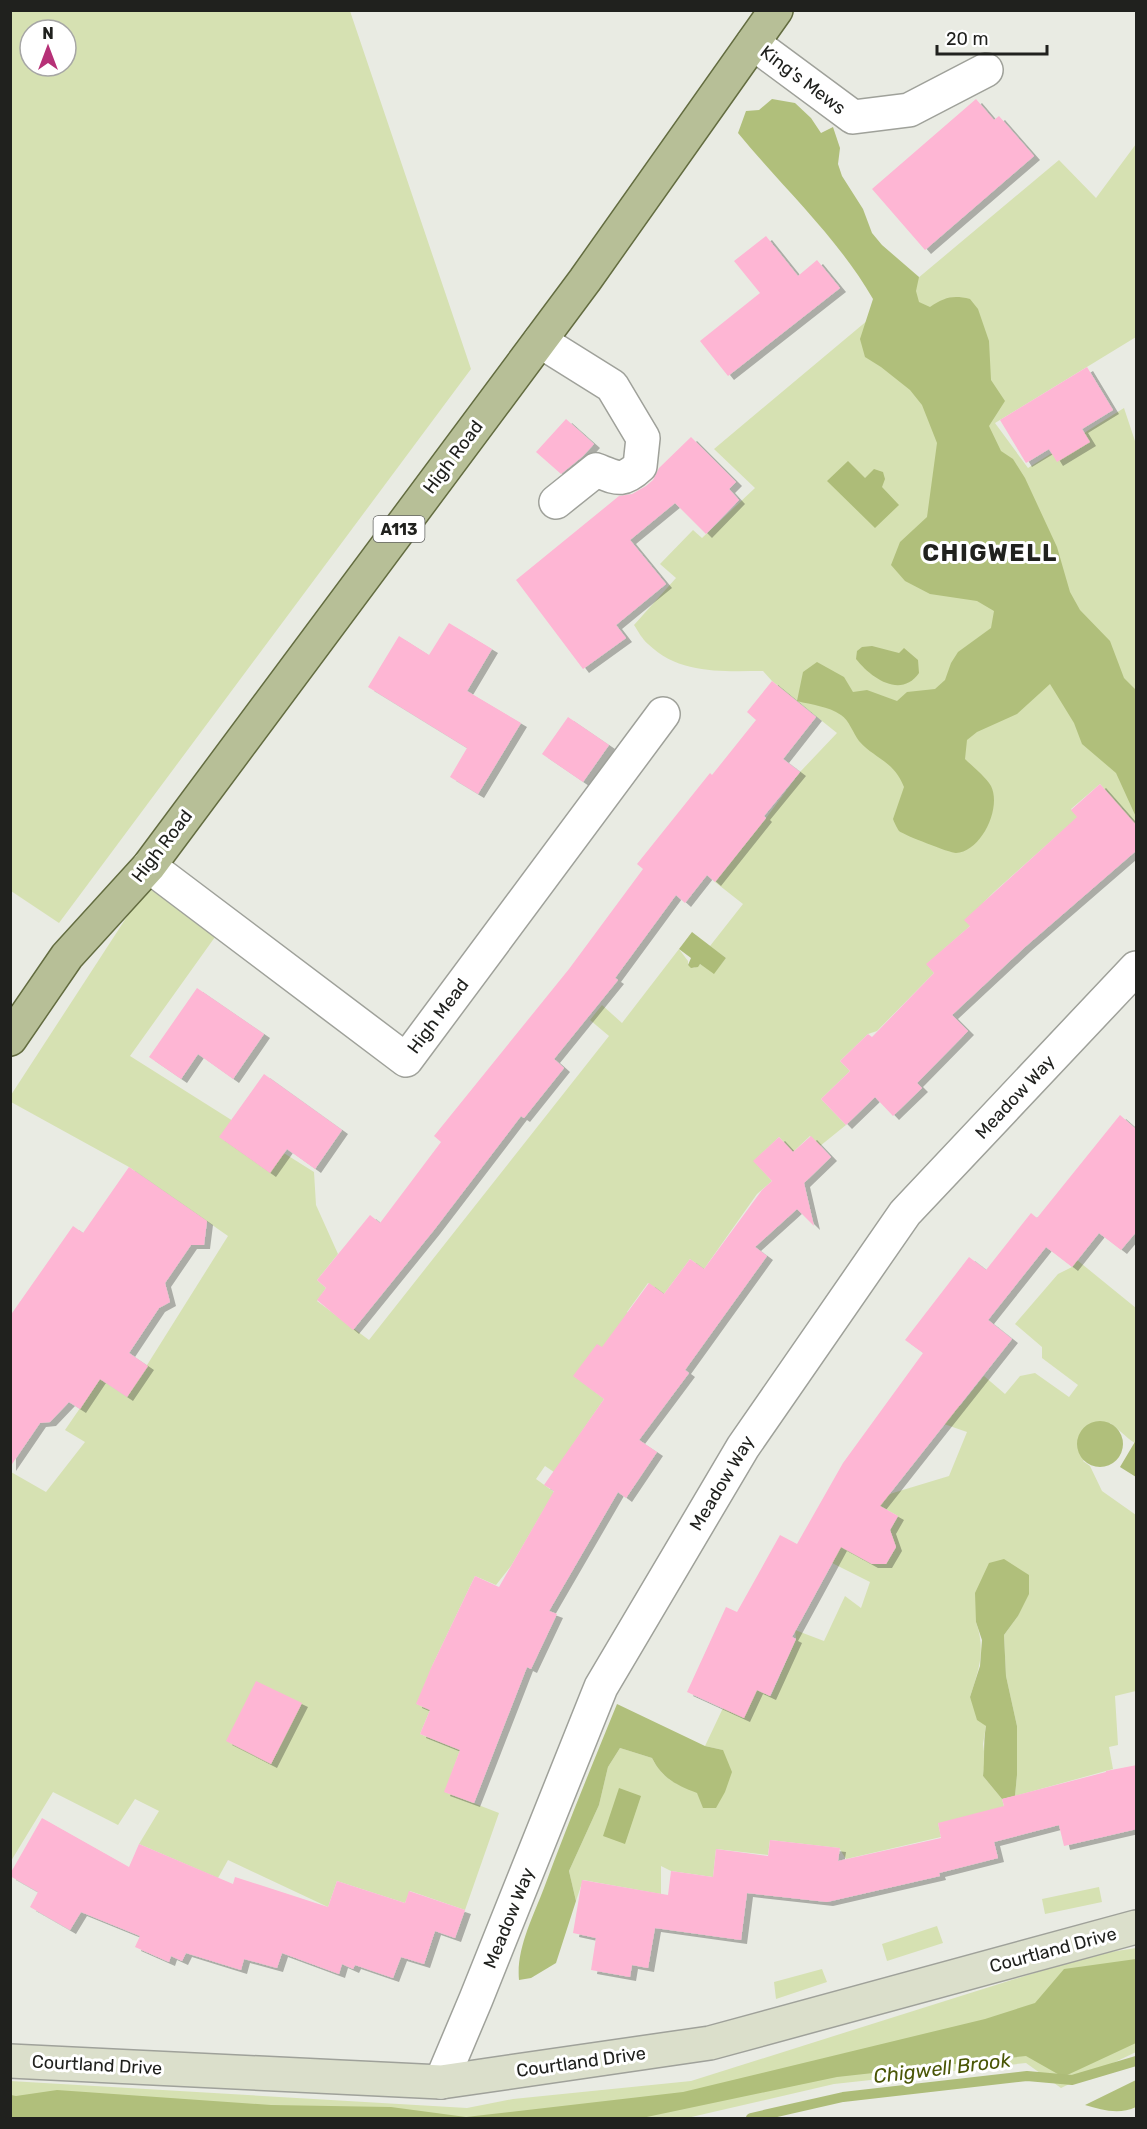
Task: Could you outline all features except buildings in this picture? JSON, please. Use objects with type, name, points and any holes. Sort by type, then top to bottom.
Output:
[{"type":"main road","name":"High Road","points":[[10,1039],[67,956],[149,866],[540,341],[776,10]]},
{"type":"street","name":"King's Mews","points":[[753,43],[853,117],[909,110],[986,70]]},
{"type":"street","points":[[540,341],[612,386],[643,438],[640,466],[629,477],[615,477],[596,470],[556,501]]},
{"type":"street","name":"High Mead","points":[[149,866],[406,1060],[663,714]]},
{"type":"street","name":"Meadow Way","points":[[441,2082],[601,1687],[743,1447],[905,1213],[1137,968]]},
{"type":"street","name":"Courtland Drive","points":[[10,2061],[441,2082],[710,2043],[1137,1927]]},
{"type":"shaded area","points":[[10,11],[350,11],[471,369],[59,923],[11,891]]},
{"type":"shaded area","points":[[772,99],[795,103],[811,118],[821,133],[833,127],[840,148],[838,164],[842,176],[863,209],[872,233],[882,245],[919,277],[916,291],[919,302],[930,307],[949,298],[964,298],[970,299],[978,309],[989,341],[991,380],[1005,401],[989,426],[1001,451],[1013,459],[1025,478],[1057,547],[1070,592],[1080,610],[1110,641],[1124,678],[1135,689],[1136,817],[1116,773],[1082,744],[1074,723],[1050,684],[1017,714],[977,732],[967,740],[965,759],[991,786],[994,806],[981,837],[965,851],[956,853],[899,831],[893,819],[904,787],[895,771],[859,741],[844,717],[825,708],[797,701],[803,672],[817,662],[844,677],[853,692],[867,690],[897,701],[907,692],[935,689],[945,680],[958,652],[991,628],[994,611],[977,601],[930,594],[905,581],[891,565],[900,542],[927,517],[937,443],[922,405],[910,390],[865,357],[860,339],[873,299],[859,277],[827,234],[738,133],[746,111],[759,110]]},
{"type":"shaded area","points":[[1136,144],[1136,337],[995,423],[1028,468],[1124,408],[1136,444],[1136,826],[1100,784],[1071,809],[1093,834],[1060,833],[994,892],[984,902],[970,926],[927,964],[934,973],[877,1031],[868,1034],[840,1061],[850,1071],[821,1099],[846,1125],[820,1146],[810,1136],[793,1152],[779,1137],[754,1161],[772,1181],[757,1194],[704,1269],[690,1259],[664,1294],[648,1283],[627,1312],[636,1319],[574,1376],[604,1399],[554,1472],[545,1466],[536,1479],[554,1492],[511,1566],[496,1585],[475,1576],[433,1664],[417,1704],[430,1710],[420,1734],[460,1750],[445,1792],[499,1813],[465,1910],[410,1891],[405,1903],[337,1881],[328,1907],[228,1860],[218,1878],[139,1844],[159,1811],[135,1799],[118,1825],[53,1792],[11,1861],[11,1472],[46,1492],[85,1442],[65,1430],[100,1379],[127,1397],[228,1236],[129,1167],[11,1102],[11,1095],[156,872],[225,923],[130,1056],[314,1172],[316,1205],[338,1254],[317,1280],[326,1288],[317,1301],[369,1340],[609,1036],[590,1020],[602,1005],[622,1023],[679,949],[688,961],[688,965],[694,968],[700,964],[714,973],[726,958],[710,946],[743,904],[715,882],[800,772],[837,733],[772,681],[763,671],[717,671],[688,666],[660,654],[648,644],[634,625],[676,578],[660,564],[693,530],[702,538],[755,488],[714,449],[1059,160],[1096,198]]},
{"type":"shaded area","points":[[848,461],[865,478],[874,469],[883,472],[885,479],[882,487],[899,505],[875,528],[827,481]]},
{"type":"shaded area","points":[[872,646],[899,653],[904,648],[918,660],[919,673],[912,681],[904,684],[895,685],[878,679],[856,659],[857,651],[862,647]]},
{"type":"shaded area","points":[[692,932],[726,958],[714,974],[700,964],[698,967],[691,968],[688,965],[691,958],[679,949]]},
{"type":"shaded area","points":[[1077,1260],[1136,1308],[1135,1443],[1110,1423],[1083,1461],[1090,1466],[1102,1491],[1136,1515],[1136,1691],[1115,1696],[1118,1745],[1109,1747],[1113,1769],[1015,1796],[1017,1726],[1006,1676],[1004,1635],[1018,1616],[1029,1575],[976,1622],[981,1651],[970,1697],[986,1726],[983,1744],[985,1759],[983,1776],[1002,1799],[1008,1822],[938,1823],[941,1837],[846,1859],[839,1848],[770,1840],[768,1855],[716,1849],[713,1877],[671,1871],[661,1866],[661,1894],[583,1880],[576,1901],[569,1871],[599,1805],[608,1767],[620,1748],[652,1758],[660,1771],[670,1780],[697,1792],[723,1750],[705,1746],[723,1708],[757,1690],[771,1696],[796,1639],[795,1630],[824,1641],[845,1596],[861,1608],[870,1582],[818,1556],[824,1537],[872,1564],[886,1564],[896,1547],[890,1530],[898,1516],[878,1505],[883,1496],[949,1476],[967,1432],[944,1424],[936,1387],[960,1406],[984,1376],[1005,1394],[1020,1376],[1035,1373],[1069,1397],[1078,1385],[1042,1358],[1042,1347],[1015,1324],[1058,1274],[1072,1267]]},
{"type":"shaded area","points":[[1100,1421],[1109,1422],[1117,1427],[1122,1435],[1122,1453],[1117,1461],[1109,1466],[1100,1467],[1091,1466],[1083,1461],[1078,1453],[1077,1444],[1078,1435],[1083,1427],[1091,1422]]},
{"type":"shaded area","points":[[1136,1440],[1136,1477],[1120,1467]]},
{"type":"shaded area","points":[[1004,1559],[1029,1575],[1029,1594],[1018,1616],[1004,1635],[1006,1676],[1017,1726],[1017,1775],[1015,1796],[1002,1799],[983,1776],[986,1726],[977,1720],[970,1697],[980,1666],[982,1640],[976,1622],[975,1593],[989,1563]]},
{"type":"shaded area","points":[[617,1704],[705,1746],[723,1750],[732,1772],[725,1792],[716,1808],[703,1808],[697,1793],[670,1780],[660,1771],[652,1758],[620,1748],[608,1767],[599,1805],[569,1871],[576,1901],[556,1963],[531,1978],[519,1980],[520,1957],[526,1933]]},
{"type":"shaded area","points":[[619,1788],[641,1796],[625,1844],[603,1836]]},
{"type":"shaded area","points":[[1099,1887],[1102,1902],[1045,1914],[1042,1899]]},
{"type":"shaded area","points":[[937,1926],[943,1943],[887,1961],[882,1944]]},
{"type":"shaded area","points":[[1136,1948],[1136,2052],[1061,2088],[1026,2063],[834,2084],[687,2118],[11,2118],[10,2081],[467,2108],[513,2099],[691,2081],[1091,1955]]},
{"type":"shaded area","points":[[1136,1959],[1136,2043],[1063,2077],[1026,2056],[837,2077],[642,2118],[11,2118],[11,2095],[57,2090],[271,2105],[391,2107],[466,2117],[683,2092],[985,2019],[1035,2003],[1064,1969]]},
{"type":"shaded area","points":[[822,1969],[827,1982],[776,1999],[774,1982]]},
{"type":"shaded area","points":[[1136,2080],[1136,2107],[1117,2111],[1085,2105]]},
{"type":"waterway","name":"Chigwell Brook","points":[[751,2118],[843,2097],[1027,2076],[1072,2080],[1136,2061]]},
{"type":"district","name":"CHIGWELL","points":[[990,553]]}]
